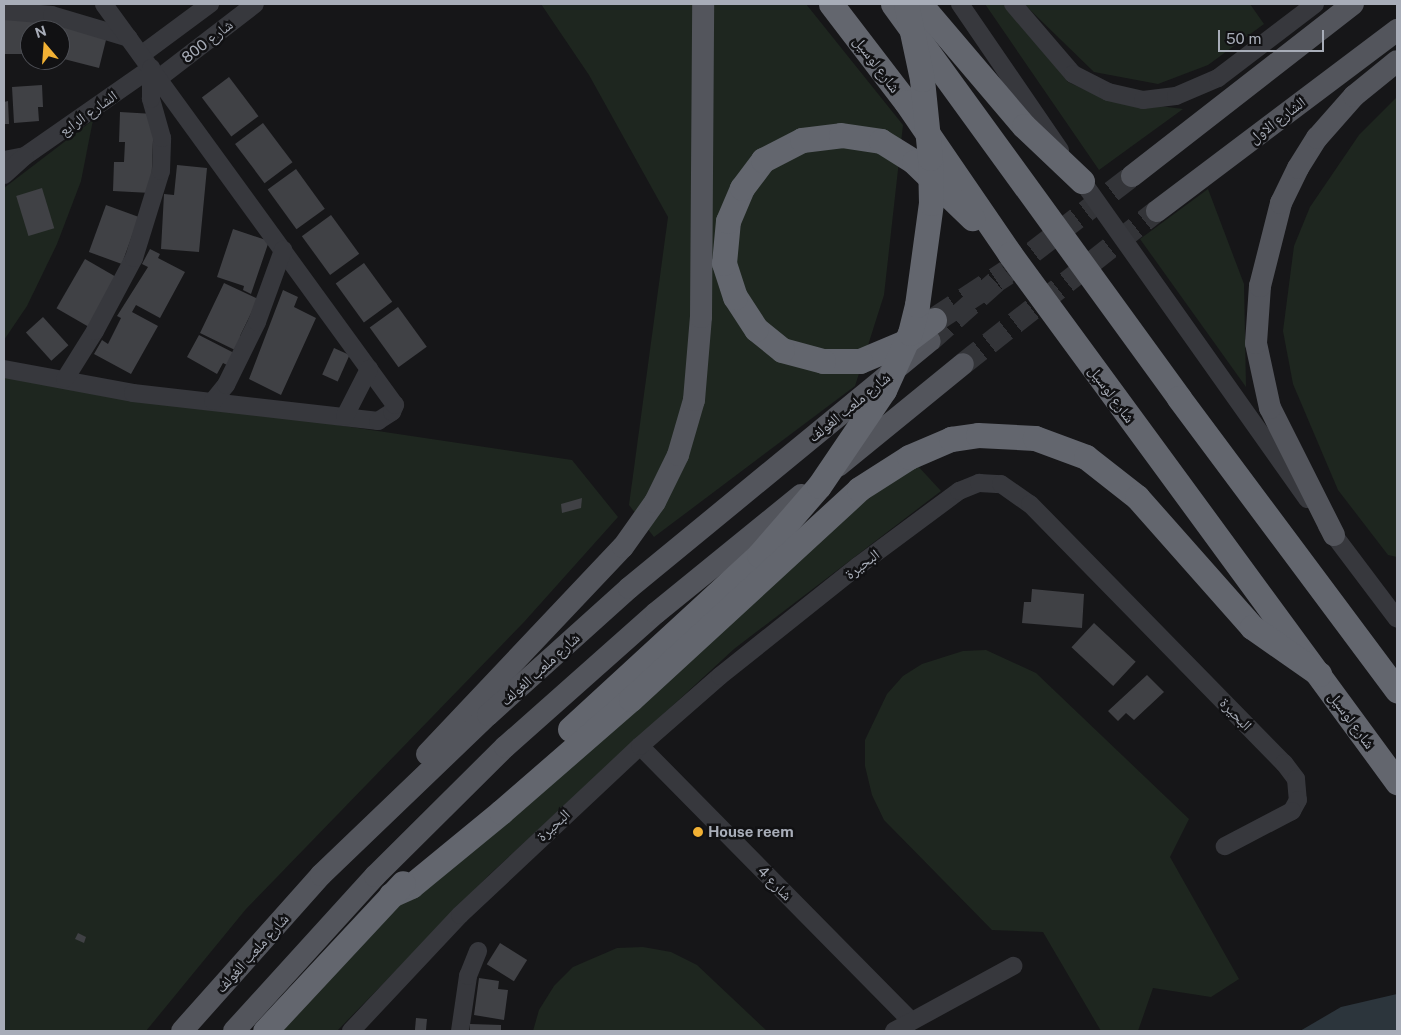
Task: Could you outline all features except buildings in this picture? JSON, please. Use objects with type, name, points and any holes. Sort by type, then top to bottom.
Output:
[{"type":"highway","name":"شارع لوسيل","points":[[831,4],[906,102],[1010,254],[1397,782]]},
{"type":"highway","points":[[893,4],[1173,390],[1397,691]]},
{"type":"highway","points":[[265,1031],[391,895],[759,555],[819,486],[884,390],[910,333],[924,265],[932,203],[922,79],[906,4]]},
{"type":"highway","points":[[920,4],[1024,126],[1082,181]]},
{"type":"highway","points":[[932,330],[860,361],[823,361],[782,350],[756,329],[735,297],[724,262],[728,221],[742,188],[763,160],[802,140],[840,135],[881,141],[914,162],[1010,254]]},
{"type":"highway","points":[[391,895],[412,886],[501,812],[630,699],[859,489],[909,457],[951,439],[978,435],[1035,438],[1086,457],[1136,497],[1252,627],[1319,674]]},
{"type":"main road","points":[[321,875],[419,762],[623,547],[655,502],[678,455],[694,400],[701,317],[703,4]]},
{"type":"main road","points":[[1132,176],[1353,4]]},
{"type":"main road","name":"الشارع الاول","points":[[1157,211],[1397,30]]},
{"type":"main road","points":[[1334,535],[1270,408],[1256,343],[1260,286],[1281,203],[1298,168],[1317,138],[1354,96],[1397,61]]},
{"type":"main road","name":"شارع ملعب الغولف","points":[[182,1031],[321,875],[488,715],[629,588],[932,330]]},
{"type":"main road","points":[[234,1031],[375,876],[505,748],[656,613],[963,364]]},
{"type":"street","points":[[4,370],[65,379],[133,393],[213,400],[378,421],[394,408],[394,401],[104,4]]},
{"type":"street","name":"شارع 800","points":[[150,67],[224,26],[255,4]]},
{"type":"street","points":[[960,4],[1082,181],[1334,535],[1397,619]]},
{"type":"street","points":[[1013,4],[1073,74],[1108,92],[1130,99],[1157,100],[1218,78],[1315,4]]},
{"type":"street","points":[[209,5],[224,26]]},
{"type":"street","name":"شارع 800","points":[[150,67],[209,5]]},
{"type":"street","points":[[4,11],[52,15],[129,38]]},
{"type":"street","points":[[65,379],[95,331],[134,258],[161,172],[162,138],[151,99],[150,67]]},
{"type":"street","name":"الشارع الرابع","points":[[4,175],[25,156],[150,67]]},
{"type":"street","name":"الشارع الرابع","points":[[4,160],[25,156]]},
{"type":"street","points":[[213,400],[226,385],[257,322],[283,250]]},
{"type":"street","points":[[345,416],[370,369]]},
{"type":"street","name":"البحيرة","points":[[351,1031],[474,902],[640,746],[787,622],[940,504],[959,491],[990,482],[1014,490],[1030,504],[1284,763],[1296,779],[1298,800],[1292,811],[1225,846]]},
{"type":"street","name":"شارع 4","points":[[640,746],[911,1021]]},
{"type":"street","points":[[460,1031],[468,976],[478,951]]},
{"type":"street","points":[[894,1031],[1013,966]]},
{"type":"shaded area","points":[[541,4],[806,4],[903,125],[884,295],[855,386],[654,537],[629,505],[668,217],[589,75]]},
{"type":"shaded area","points":[[985,4],[1005,4],[1068,82],[1105,99],[1183,109],[1099,170]]},
{"type":"shaded area","points":[[1024,4],[1250,4],[1264,24],[1208,65],[1158,84],[1094,72]]},
{"type":"shaded area","points":[[1397,97],[1397,557],[1388,555],[1338,490],[1293,384],[1283,331],[1294,246],[1310,207],[1359,135]]},
{"type":"shaded area","points":[[93,120],[81,181],[57,244],[27,306],[4,340],[4,188]]},
{"type":"shaded area","points":[[1208,189],[1244,284],[1246,387],[1140,239]]},
{"type":"shaded area","points":[[4,375],[572,460],[618,517],[524,622],[246,909],[146,1031],[4,1031]]},
{"type":"shaded area","points":[[916,464],[941,491],[734,649],[489,875],[337,1031],[274,1031],[389,914],[826,530]]},
{"type":"shaded area","points":[[986,650],[1036,673],[1189,819],[1170,857],[1239,979],[1211,997],[1153,988],[1138,1031],[1101,1031],[1043,932],[992,930],[884,820],[872,795],[865,766],[865,740],[887,694],[903,676],[922,664],[963,651]]},
{"type":"shaded area","points":[[643,947],[671,952],[697,965],[767,1031],[533,1031],[539,1010],[554,986],[573,967],[617,948]]},
{"type":"shaded area","points":[[1397,994],[1397,1031],[1300,1031],[1341,1007]]},
{"type":"tunnel","points":[[930,341],[1007,272],[1132,176]]},
{"type":"tunnel","points":[[963,364],[1157,211]]},
{"type":"tunnel","points":[[934,320],[1007,272]]},
{"type":"place","name":"House reem","points":[[698,832]]}]
